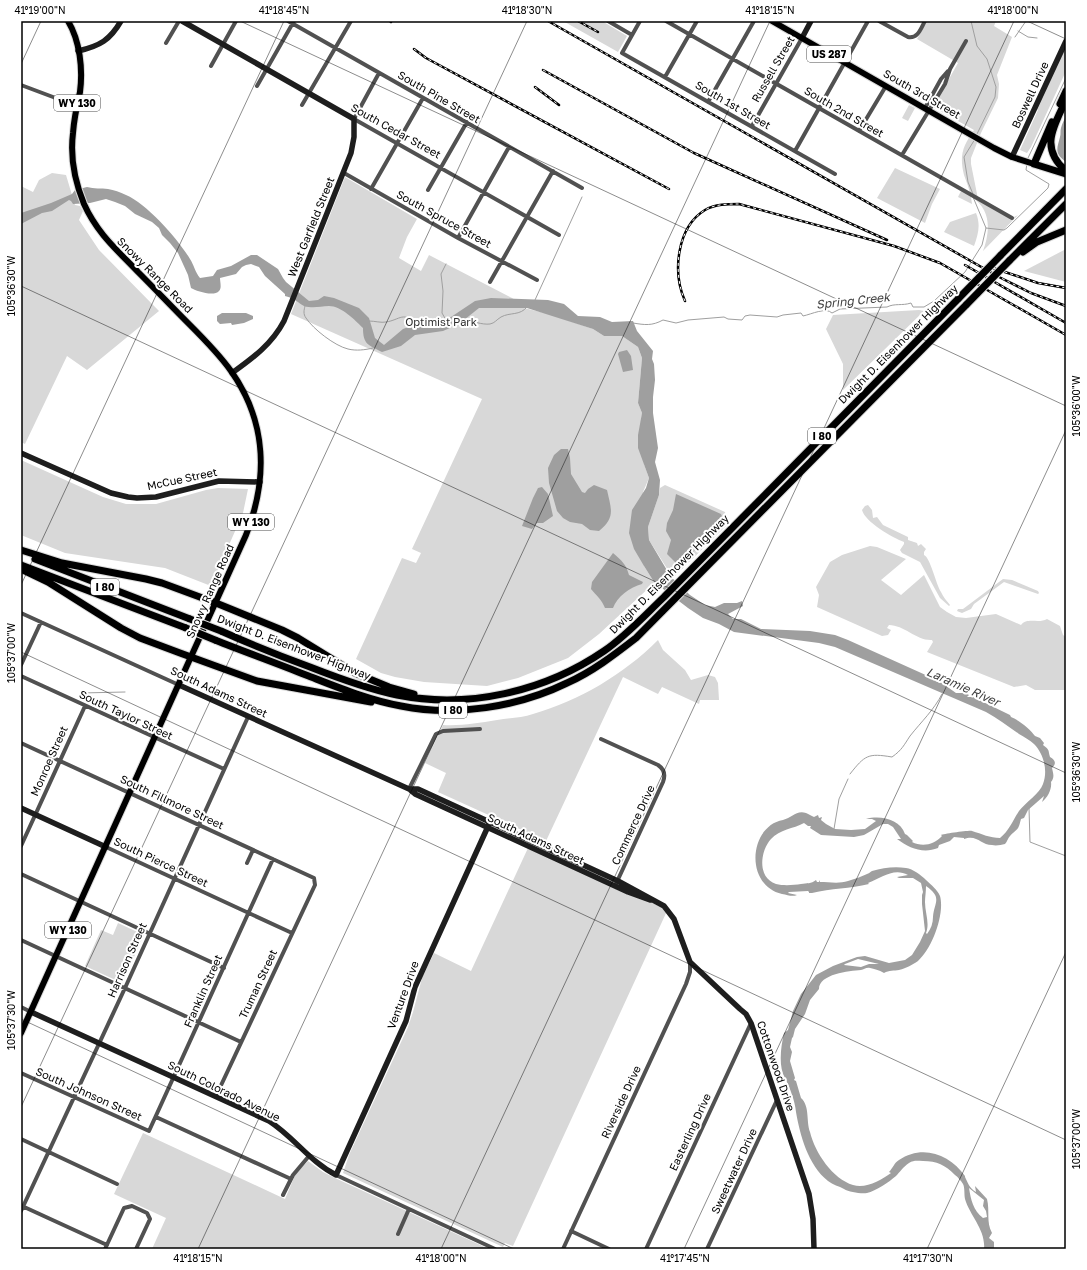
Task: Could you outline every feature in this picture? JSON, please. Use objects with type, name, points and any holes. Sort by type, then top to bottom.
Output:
[{"type":"highway","points":[[1030,162],[1066,91]]},
{"type":"highway","points":[[1030,162],[1058,117],[1066,100]]},
{"type":"highway","points":[[1058,117],[1050,147],[1059,165],[1066,172]]},
{"type":"highway","name":"South 3rd Street","points":[[1030,162],[1066,172]]},
{"type":"highway","name":"Dwight D. Eisenhower Highway","points":[[21,554],[331,675],[362,686],[398,696],[455,700],[484,698],[522,690],[572,671],[605,651],[625,635],[1066,189]]},
{"type":"highway","name":"Dwight D. Eisenhower Highway","points":[[21,564],[333,686],[401,706],[442,710],[465,710],[515,702],[541,694],[567,684],[590,671],[613,656],[636,638],[1066,204]]},
{"type":"highway","points":[[1009,261],[1037,242],[1066,230]]},
{"type":"highway","points":[[21,550],[62,563],[157,581],[282,630],[298,638],[355,673],[389,687],[415,694],[444,697],[466,697],[522,690]]},
{"type":"highway","points":[[21,569],[48,582],[121,628],[140,638],[257,681],[384,705],[401,706]]},
{"type":"main road","name":"Snowy Range Road","points":[[21,1033],[251,524],[258,498],[260,482],[260,450],[255,423],[244,394],[232,373],[216,352],[105,239],[88,212],[75,174],[72,144],[81,80],[75,37],[68,21]]},
{"type":"main road","name":"South 3rd Street","points":[[772,21],[982,141],[1012,157],[1030,162]]},
{"type":"street","points":[[78,51],[95,46],[106,40],[121,21]]},
{"type":"street","points":[[166,43],[179,21]]},
{"type":"street","name":"South Cedar Street","points":[[182,21],[559,235]]},
{"type":"street","points":[[210,66],[236,21]]},
{"type":"street","name":"South Pine Street","points":[[288,21],[293,22],[379,73],[582,188]]},
{"type":"street","points":[[302,105],[351,21]]},
{"type":"street","points":[[608,21],[632,35],[640,21]]},
{"type":"street","name":"South 2nd Street","points":[[666,21],[1012,218]]},
{"type":"street","points":[[665,77],[697,21]]},
{"type":"street","points":[[708,102],[754,21]]},
{"type":"street","name":"Russell Street","points":[[752,126],[811,21]]},
{"type":"street","points":[[795,151],[868,21]]},
{"type":"street","points":[[879,21],[908,37],[913,38],[917,35],[925,21]]},
{"type":"street","points":[[257,86],[293,22]]},
{"type":"street","name":"South 1st Street","points":[[632,35],[622,53],[835,174]]},
{"type":"street","points":[[902,155],[927,110],[945,84],[950,69],[966,41]]},
{"type":"street","name":"Boswell Drive","points":[[1012,157],[1066,41]]},
{"type":"street","name":"West Garfield Street","points":[[232,373],[269,344],[282,326],[344,173],[353,144],[354,119],[379,73]]},
{"type":"street","points":[[21,85],[77,106]]},
{"type":"street","points":[[859,131],[886,86]]},
{"type":"street","points":[[372,189],[423,98]]},
{"type":"street","points":[[428,190],[467,122]]},
{"type":"street","points":[[458,238],[509,147]]},
{"type":"street","points":[[490,282],[553,171]]},
{"type":"street","name":"South Spruce Street","points":[[344,173],[458,238],[537,280]]},
{"type":"street","name":"McCue Street","points":[[21,453],[106,491],[128,498],[156,497],[219,481],[260,482]]},
{"type":"street","name":"South Adams Street","points":[[21,613],[409,789],[415,794],[488,828],[658,902],[671,914]]},
{"type":"street","points":[[21,665],[41,622]]},
{"type":"street","name":"South Taylor Street","points":[[21,676],[224,769]]},
{"type":"street","name":"Monroe Street","points":[[21,846],[85,706]]},
{"type":"street","name":"Harrison Street","points":[[22,1208],[125,988],[248,717]]},
{"type":"street","points":[[409,789],[436,734],[443,731],[480,729]]},
{"type":"street","name":"Commerce Drive","points":[[601,739],[658,764],[664,772],[663,782],[616,884]]},
{"type":"street","name":"South Fillmore Street","points":[[21,743],[312,876],[315,880]]},
{"type":"street","name":"South Adams Street","points":[[409,789],[418,789],[490,822],[616,884]]},
{"type":"street","name":"South Pierce Street","points":[[21,808],[292,933]]},
{"type":"street","name":"Venture Drive","points":[[336,1175],[406,1021],[415,987],[490,822]]},
{"type":"street","points":[[248,863],[253,850]]},
{"type":"street","name":"Franklin Street","points":[[149,1131],[273,859]]},
{"type":"street","points":[[21,874],[224,968]]},
{"type":"street","name":"Truman Street","points":[[216,1096],[315,884],[315,880]]},
{"type":"street","name":"Cottonwood Drive","points":[[671,914],[690,962],[746,1014],[751,1023],[809,1194],[814,1219],[814,1249]]},
{"type":"street","points":[[21,940],[241,1042]]},
{"type":"street","name":"Riverside Drive","points":[[563,1249],[686,984],[690,972],[690,962]]},
{"type":"street","name":"South Colorado Avenue","points":[[21,1007],[269,1121],[289,1135],[318,1164],[336,1175],[495,1249]]},
{"type":"street","name":"Easterling Drive","points":[[646,1249],[751,1023]]},
{"type":"street","name":"South Johnson Street","points":[[21,1073],[149,1131]]},
{"type":"street","name":"Sweetwater Drive","points":[[707,1249],[777,1100]]},
{"type":"street","points":[[156,1117],[291,1179]]},
{"type":"street","points":[[21,1140],[116,1184]]},
{"type":"street","points":[[283,1195],[295,1171],[309,1156]]},
{"type":"street","points":[[22,1208],[106,1247],[124,1208],[132,1206],[147,1213],[150,1219],[136,1249]]},
{"type":"street","points":[[398,1234],[409,1209]]},
{"type":"street","points":[[571,1231],[609,1249]]},
{"type":"green space","points":[[563,21],[602,21],[627,36],[618,52]]},
{"type":"green space","points":[[927,21],[996,21],[994,26],[1012,37],[997,75],[999,84],[998,98],[981,133],[971,158],[971,164],[978,199],[1012,218],[1018,215],[983,251],[988,229],[986,214],[978,202],[971,197],[972,204],[958,197],[962,189],[970,194],[964,175],[962,156],[967,141],[974,130],[933,107],[958,63],[917,39]]},
{"type":"green space","points":[[1066,41],[1066,71],[1027,153],[1020,150],[1038,110],[1035,108]]},
{"type":"green space","points":[[909,105],[915,108],[908,121],[902,118]]},
{"type":"green space","points":[[895,168],[940,189],[932,204],[925,223],[877,198]]},
{"type":"green space","points":[[52,173],[66,175],[75,205],[80,206],[83,211],[79,220],[99,250],[159,311],[87,370],[67,356],[25,444],[21,442],[21,186],[33,192],[39,180]]},
{"type":"green space","name":"Optimist Park","points":[[345,177],[417,219],[407,237],[399,258],[421,271],[429,255],[512,298],[524,306],[524,308],[549,314],[593,329],[604,336],[622,336],[638,347],[642,358],[638,403],[642,413],[641,423],[644,464],[649,478],[643,492],[644,566],[654,582],[599,634],[568,658],[518,678],[487,686],[424,682],[395,677],[381,673],[356,659],[402,558],[416,563],[421,553],[412,549],[482,399],[291,314]]},
{"type":"green space","points":[[976,213],[978,217],[978,230],[974,246],[944,232],[950,222]]},
{"type":"green space","points":[[1066,249],[1066,282],[1024,271]]},
{"type":"green space","points":[[919,310],[924,311],[843,390],[843,364],[826,329],[833,315]]},
{"type":"green space","points":[[21,460],[103,497],[126,504],[156,504],[218,488],[248,489],[243,513],[211,586],[165,568],[65,553],[21,535]]},
{"type":"green space","points":[[665,485],[725,512],[728,524],[673,578],[649,540],[648,527],[660,488]]},
{"type":"green space","points":[[868,505],[872,510],[873,518],[877,517],[883,525],[908,537],[908,540],[917,543],[918,546],[921,544],[926,549],[924,555],[928,560],[939,588],[950,605],[949,606],[940,598],[920,562],[902,553],[900,550],[904,542],[893,537],[868,520],[862,510]]},
{"type":"green space","points":[[870,546],[877,547],[906,559],[881,580],[901,595],[924,575],[940,607],[956,617],[966,618],[996,614],[1021,625],[1026,621],[1040,621],[1047,619],[1060,626],[1063,635],[1066,637],[1066,690],[1035,690],[1026,685],[1014,687],[927,652],[933,642],[932,640],[921,638],[900,627],[889,625],[887,628],[891,630],[888,635],[882,636],[817,607],[819,595],[816,587],[830,562],[842,555]]},
{"type":"green space","points":[[1003,579],[1012,580],[1038,591],[1039,593],[1038,594],[1004,582],[974,604],[971,609],[962,613],[957,611],[958,609],[963,609]]},
{"type":"green space","points":[[658,640],[663,650],[685,670],[691,680],[708,675],[715,677],[718,683],[719,700],[700,700],[699,704],[662,687],[658,694],[623,677],[546,841],[438,792],[446,773],[425,763],[443,725],[470,724],[520,717],[550,708],[584,694],[600,685],[645,653]]},
{"type":"green space","points":[[528,848],[653,903],[667,911],[513,1246],[505,1243],[503,1247],[343,1173],[349,1155],[408,1027],[422,978],[434,953],[471,971]]},
{"type":"green space","points":[[118,923],[144,935],[122,983],[85,966],[101,930],[113,935]]},
{"type":"green space","points":[[143,1133],[285,1199],[296,1173],[308,1161],[323,1172],[335,1178],[489,1249],[152,1249],[166,1218],[114,1194]]},
{"type":"shaded area","points":[[1066,116],[1066,162],[1057,151],[1062,124]]},
{"type":"shaded area","points":[[87,187],[108,189],[122,193],[143,206],[170,232],[178,242],[190,259],[200,278],[213,276],[217,270],[231,266],[251,255],[257,255],[278,269],[286,282],[309,301],[318,300],[324,296],[334,298],[359,308],[369,318],[375,338],[384,345],[403,329],[424,321],[448,319],[475,301],[491,298],[548,300],[564,304],[578,316],[600,317],[612,322],[633,321],[637,331],[653,351],[652,359],[654,364],[655,380],[653,413],[658,448],[655,462],[660,480],[659,495],[648,527],[649,540],[671,577],[690,595],[705,605],[715,607],[724,603],[737,603],[742,601],[743,606],[728,614],[733,619],[741,619],[761,629],[810,631],[835,635],[848,640],[939,681],[956,693],[965,693],[969,695],[967,697],[973,697],[1010,715],[1024,725],[1035,736],[1040,738],[1044,743],[1043,745],[1047,748],[1050,757],[1055,762],[1052,768],[1053,777],[1050,790],[1042,802],[1044,796],[1028,810],[1024,818],[1021,819],[1017,829],[1009,837],[1005,844],[988,845],[972,838],[964,839],[954,837],[950,841],[939,845],[938,848],[932,850],[922,850],[906,845],[897,839],[901,839],[893,827],[888,824],[883,824],[864,835],[854,837],[821,835],[810,828],[811,826],[804,823],[782,831],[771,839],[764,850],[762,864],[763,870],[770,881],[776,884],[786,885],[811,883],[816,880],[817,882],[820,880],[820,882],[834,883],[848,881],[868,874],[872,871],[902,867],[919,874],[939,894],[941,912],[939,921],[932,940],[923,956],[914,964],[899,970],[884,973],[867,968],[836,974],[824,980],[810,1000],[805,1014],[795,1029],[790,1047],[792,1052],[790,1061],[795,1078],[794,1080],[796,1081],[801,1098],[806,1105],[812,1140],[826,1164],[832,1171],[846,1182],[853,1185],[863,1186],[878,1181],[891,1173],[889,1172],[896,1163],[908,1155],[926,1152],[944,1157],[959,1168],[972,1189],[976,1192],[975,1186],[987,1199],[989,1225],[992,1233],[989,1238],[994,1242],[994,1249],[984,1249],[983,1236],[967,1205],[963,1184],[958,1178],[940,1164],[928,1161],[911,1162],[890,1181],[867,1193],[849,1191],[828,1181],[815,1167],[806,1149],[789,1086],[781,1068],[781,1050],[784,1033],[788,1030],[793,1011],[801,994],[816,975],[833,966],[857,957],[865,956],[889,963],[905,960],[912,955],[925,931],[922,904],[923,892],[921,883],[913,878],[899,878],[897,877],[908,875],[898,872],[888,874],[862,886],[812,893],[809,893],[808,891],[789,892],[788,893],[797,895],[790,896],[770,888],[761,879],[757,868],[756,856],[758,844],[763,833],[772,825],[797,813],[803,812],[814,817],[818,815],[819,818],[822,817],[821,820],[835,829],[865,829],[876,821],[866,819],[883,818],[889,819],[899,825],[905,834],[913,841],[912,842],[916,844],[924,845],[932,843],[939,839],[942,836],[941,835],[967,831],[972,831],[989,837],[1000,838],[1008,829],[1019,811],[1039,791],[1043,784],[1045,768],[1043,758],[1034,744],[986,712],[835,647],[819,643],[734,632],[703,618],[654,582],[634,549],[629,533],[632,510],[646,488],[649,478],[638,448],[638,435],[642,413],[638,403],[642,358],[638,347],[622,336],[604,336],[593,329],[527,308],[479,308],[459,324],[443,331],[415,335],[401,346],[382,352],[373,348],[365,341],[363,328],[343,311],[329,306],[304,306],[294,299],[285,296],[285,294],[265,276],[259,267],[251,264],[242,267],[236,274],[220,278],[221,285],[217,293],[205,293],[191,288],[188,275],[178,253],[162,235],[159,228],[152,222],[135,214],[125,206],[115,202],[106,199],[90,203],[73,204],[69,200],[52,211],[42,213],[21,224],[21,213],[51,203],[72,194],[75,190]],"holes":[[[926,886],[936,897],[932,924],[927,934],[925,902]],[[858,959],[879,964],[869,964],[861,967],[844,965]],[[969,1188],[984,1200],[983,1206],[987,1217],[983,1218],[977,1212],[973,1204]]]},
{"type":"shaded area","points":[[222,313],[246,313],[253,316],[253,319],[244,323],[232,325],[231,323],[220,324],[217,321],[217,316]]},
{"type":"shaded area","points":[[627,350],[631,356],[633,370],[623,372],[618,354],[619,352]]},
{"type":"shaded area","points":[[561,449],[568,449],[571,474],[582,492],[585,493],[594,485],[607,490],[611,512],[608,521],[599,531],[590,530],[582,524],[570,522],[563,518],[557,511],[549,483],[548,468],[554,455]]},
{"type":"shaded area","points":[[542,487],[548,494],[553,516],[543,523],[537,523],[532,529],[522,526],[538,488]]},
{"type":"shaded area","points":[[676,494],[721,514],[723,519],[713,532],[681,564],[677,564],[667,554],[671,540],[666,531],[667,523],[673,510]]},
{"type":"shaded area","points":[[613,553],[623,563],[629,575],[643,582],[642,584],[633,587],[624,593],[613,608],[605,608],[601,600],[591,589],[592,582]]},
{"type":"waterway","name":"Spring Creek","points":[[971,21],[977,46],[987,59],[996,87],[995,97],[977,134]]},
{"type":"waterway","points":[[1015,37],[1026,21]]},
{"type":"waterway","points":[[1018,31],[1028,37],[1037,38]]},
{"type":"waterway","points":[[1028,158],[1066,78]]},
{"type":"waterway","name":"Spring Creek","points":[[973,194],[968,182],[964,157],[975,139]]},
{"type":"waterway","points":[[986,228],[1004,230],[1048,188],[1049,184],[1026,170],[1027,163]]},
{"type":"waterway","points":[[535,300],[582,197]]},
{"type":"waterway","name":"Spring Creek","points":[[633,323],[648,324],[663,320],[676,323],[688,320],[724,317],[728,319],[742,320],[745,316],[750,315],[777,317],[801,313],[803,316],[823,311],[829,311],[832,313],[840,309],[887,307],[911,303],[913,307],[924,307],[934,301],[965,272],[982,245],[986,228],[973,197]]},
{"type":"waterway","points":[[446,264],[441,274],[443,291],[442,313],[446,320]]},
{"type":"waterway","points":[[305,306],[304,314],[306,318],[314,327],[331,341],[351,350],[373,348]]},
{"type":"waterway","points":[[464,319],[490,324],[501,317],[521,312],[527,307]]},
{"type":"waterway","points":[[369,321],[384,322],[405,317],[412,320],[416,325]]},
{"type":"waterway","points":[[81,693],[125,692]]},
{"type":"waterway","points":[[850,774],[864,759],[868,757],[877,755],[892,757],[931,711],[942,694]]},
{"type":"waterway","points":[[834,829],[839,799],[848,779]]},
{"type":"waterway","points":[[1029,808],[1030,842],[1066,856]]},
{"type":"railway","points":[[548,21],[999,277],[1031,293],[1066,306]]},
{"type":"railway","points":[[578,21],[598,32]]},
{"type":"railway","points":[[414,49],[426,58],[669,189]]},
{"type":"railway","points":[[543,70],[694,153],[887,240]]},
{"type":"railway","points":[[535,87],[559,105]]},
{"type":"railway","points":[[685,301],[681,289],[678,264],[683,239],[688,227],[696,218],[709,208],[722,205],[739,204],[894,246],[940,263],[1066,335]]},
{"type":"railway","points":[[965,265],[1066,323]]},
{"type":"railway","points":[[993,268],[1038,283],[1066,288]]},
{"type":"water label","name":"Laramie River","points":[[963,687]]}]
